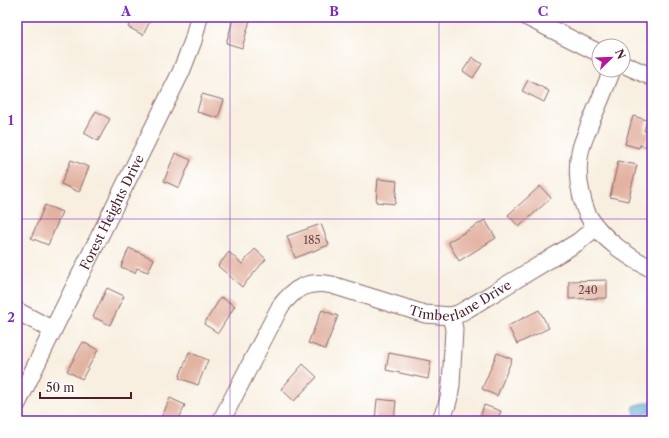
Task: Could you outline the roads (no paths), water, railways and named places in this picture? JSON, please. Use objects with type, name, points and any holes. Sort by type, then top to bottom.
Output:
[{"type":"street","name":"Forest Heights Drive","points":[[17,404],[181,72],[191,46],[199,17]]},
{"type":"street","points":[[527,17],[591,49]]},
{"type":"street","points":[[631,67],[652,76]]},
{"type":"street","points":[[609,78],[580,152],[578,164],[580,190],[584,206],[596,227],[617,247],[652,269]]},
{"type":"street","name":"Timberlane Drive","points":[[221,421],[280,307],[288,297],[303,286],[318,283],[332,285],[425,314],[451,316],[467,309],[571,246],[596,227]]},
{"type":"street","points":[[17,311],[53,330]]},
{"type":"street","points":[[440,421],[449,397],[451,385],[454,329],[451,316]]},
{"type":"water","points":[[652,401],[652,411],[635,416],[633,406]]}]
